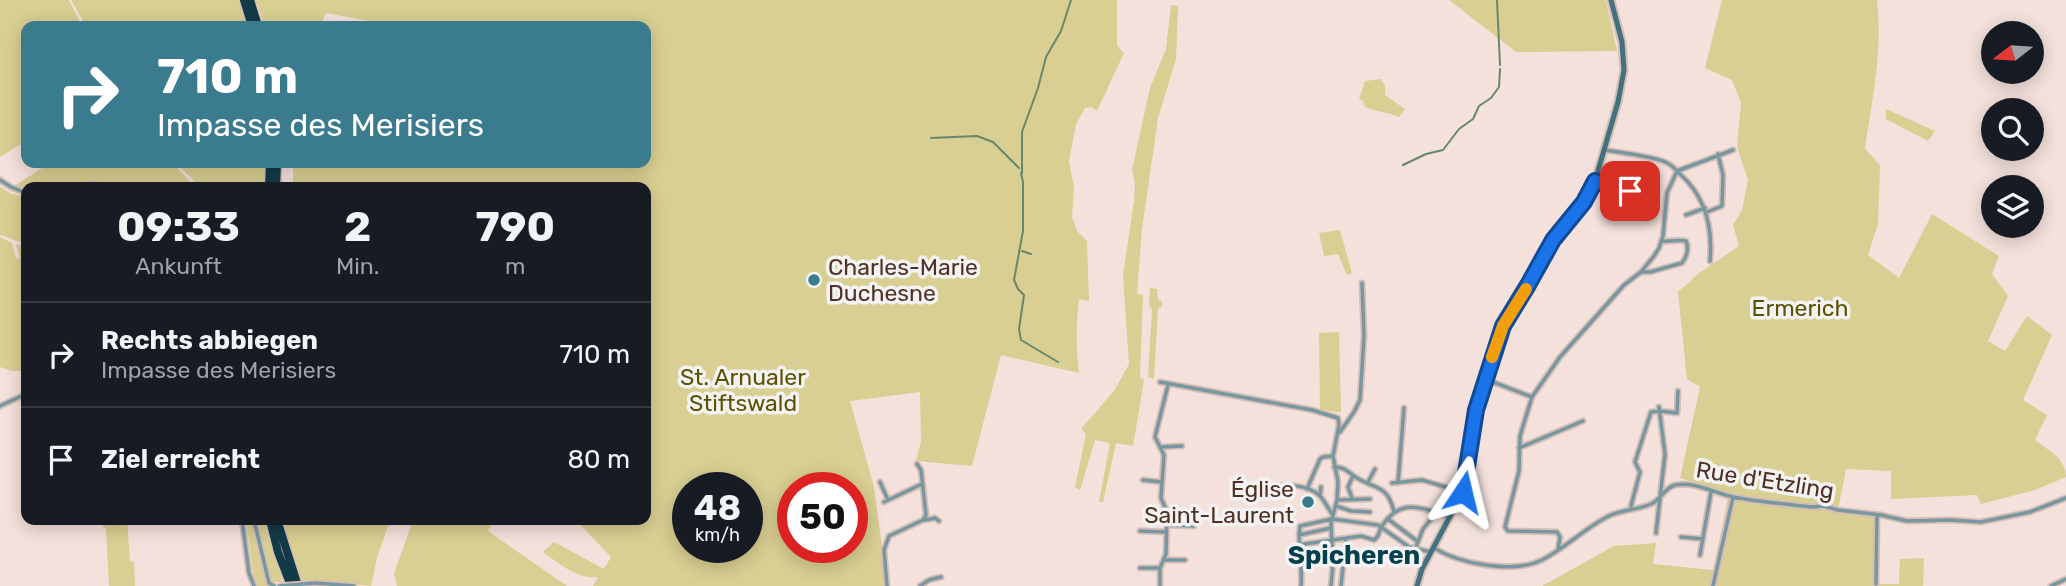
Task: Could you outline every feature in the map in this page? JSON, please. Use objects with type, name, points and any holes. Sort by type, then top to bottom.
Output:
[{"type":"highway","points":[[244,0],[250,21]]},
{"type":"highway","points":[[250,0],[256,21]]},
{"type":"highway","points":[[271,525],[291,586]]},
{"type":"highway","points":[[278,525],[298,586]]},
{"type":"main road","points":[[1417,586],[1422,569],[1463,492],[1475,416],[1496,342],[1507,318],[1553,240],[1584,202],[1595,181],[1623,78],[1623,47],[1611,0]]},
{"type":"street","points":[[1604,150],[1666,162],[1691,184],[1706,210],[1712,239],[1710,261]]},
{"type":"street","points":[[1558,550],[1560,537],[1557,532],[1508,531],[1505,527],[1519,471],[1520,436],[1532,397],[1560,357],[1624,285],[1642,272],[1659,248],[1667,193],[1677,171],[1733,150]]},
{"type":"street","points":[[1686,215],[1722,206],[1723,175],[1718,155]]},
{"type":"street","points":[[0,180],[21,191]]},
{"type":"street","points":[[1595,181],[1630,191],[1628,209]]},
{"type":"street","points":[[1605,205],[1609,186]]},
{"type":"street","points":[[1642,272],[1684,261],[1686,241],[1661,240]]},
{"type":"street","points":[[1338,433],[1360,400],[1364,336],[1362,283]]},
{"type":"street","points":[[1485,379],[1532,397]]},
{"type":"street","points":[[1160,382],[1312,410],[1339,420],[1333,456],[1338,482],[1331,518],[1331,586]]},
{"type":"street","points":[[1160,586],[1160,568],[1166,554],[1167,512],[1161,498],[1164,455],[1155,437],[1168,384]]},
{"type":"street","points":[[1631,506],[1640,472],[1635,462],[1651,412],[1660,409],[1677,413],[1678,391]]},
{"type":"street","points":[[0,406],[21,396]]},
{"type":"street","points":[[1398,484],[1404,408]]},
{"type":"street","points":[[1656,533],[1665,454],[1660,409]]},
{"type":"street","points":[[1520,447],[1583,421]]},
{"type":"street","points":[[1160,447],[1182,446]]},
{"type":"street","points":[[1307,489],[1320,459],[1333,456]]},
{"type":"street","points":[[917,464],[921,470],[926,515],[923,520]]},
{"type":"street","points":[[1335,467],[1344,468],[1353,476],[1384,489],[1394,512]]},
{"type":"street","points":[[1367,482],[1375,469]]},
{"type":"street","points":[[1353,476],[1348,487],[1353,498]]},
{"type":"street","points":[[1143,480],[1162,482]]},
{"type":"street","points":[[1392,483],[1422,480],[1463,492]]},
{"type":"street","points":[[880,482],[886,501],[922,484]]},
{"type":"street","points":[[1253,489],[1279,485],[1298,486],[1320,495]]},
{"type":"street","name":"Rue d'Etzling","points":[[1381,528],[1409,547],[1432,550],[1462,561],[1502,566],[1532,564],[1616,512],[1640,508],[1660,499],[1668,488],[1677,485],[1733,497],[1823,506],[1907,521],[1987,521],[2030,513],[2066,498]]},
{"type":"street","points":[[1321,487],[1320,495],[1331,518]]},
{"type":"street","points":[[1700,555],[1711,491]]},
{"type":"street","points":[[1713,586],[1733,497]]},
{"type":"street","points":[[1336,503],[1353,498],[1370,499]]},
{"type":"street","points":[[1336,503],[1351,512],[1370,512]]},
{"type":"street","points":[[1298,545],[1361,536],[1374,540],[1394,512],[1409,506],[1451,518]]},
{"type":"street","points":[[1351,512],[1351,523]]},
{"type":"street","points":[[1416,548],[1423,529],[1436,513]]},
{"type":"street","points":[[1876,584],[1877,515]]},
{"type":"street","points":[[1301,586],[1303,570],[1298,545],[1300,526],[1331,518],[1351,523],[1374,523],[1381,528]]},
{"type":"street","points":[[1388,519],[1418,541]]},
{"type":"street","points":[[887,586],[884,550],[891,534],[923,520],[939,521]]},
{"type":"street","points":[[243,525],[249,573],[254,586]]},
{"type":"street","points":[[255,525],[269,583],[276,586],[314,583],[354,586]]},
{"type":"street","points":[[1167,525],[1194,526]]},
{"type":"street","points":[[1299,535],[1331,528]]},
{"type":"street","points":[[1140,531],[1166,532]]},
{"type":"street","points":[[1681,537],[1703,539]]},
{"type":"street","points":[[1342,586],[1347,538]]},
{"type":"street","points":[[1164,560],[1185,560]]},
{"type":"street","points":[[1140,568],[1160,568]]},
{"type":"street","points":[[920,586],[941,577]]},
{"type":"street","points":[[2051,586],[2066,579]]},
{"type":"green space","points":[[0,0],[69,0],[80,21],[21,21],[21,144],[0,157]]},
{"type":"green space","points":[[71,0],[240,0],[246,21],[83,21]]},
{"type":"green space","name":"St. Arnualer Stiftswald","points":[[256,0],[1117,0],[1117,45],[1124,53],[1097,111],[1092,107],[1085,108],[1076,124],[1069,161],[1074,188],[1072,217],[1077,231],[1087,241],[1089,301],[1079,299],[1079,373],[1001,355],[972,466],[916,461],[921,441],[920,392],[850,401],[874,487],[885,586],[593,586],[598,577],[576,573],[543,552],[554,542],[604,569],[611,557],[581,525],[651,525],[651,182],[293,182],[293,168],[651,168],[651,21],[369,21],[326,13],[322,21],[263,21]]},
{"type":"green space","points":[[1449,0],[1606,0],[1617,51],[1516,52]]},
{"type":"green space","name":"Ermerich","points":[[1722,0],[1877,0],[1878,56],[1865,149],[1880,165],[1878,224],[1868,255],[1899,278],[1932,214],[1999,256],[1992,274],[2008,296],[1988,341],[2005,351],[2027,316],[2052,335],[2023,400],[2047,415],[2035,440],[2060,460],[2066,477],[2035,490],[1981,504],[1977,495],[1891,499],[1891,471],[1846,469],[1838,510],[1877,515],[1876,584],[1899,584],[1900,559],[1924,558],[1923,586],[1542,586],[1614,546],[1656,543],[1653,564],[1713,570],[1729,494],[1680,478],[1700,387],[1687,379],[1678,292],[1698,274],[1739,246],[1733,225],[1742,210],[1748,180],[1737,147],[1741,103],[1732,80],[1705,68]]},
{"type":"green space","points":[[1171,5],[1178,6],[1176,59],[1158,118],[1142,229],[1137,294],[1143,295],[1140,377],[1144,380],[1133,446],[1116,443],[1103,502],[1099,502],[1110,443],[1095,440],[1080,490],[1075,487],[1086,434],[1081,429],[1114,391],[1129,364],[1123,276],[1134,201],[1135,183],[1132,170],[1150,88],[1166,49]]},
{"type":"green space","points":[[1381,79],[1385,86],[1385,95],[1405,109],[1399,117],[1365,107],[1359,99],[1365,81]]},
{"type":"green space","points":[[1886,109],[1935,131],[1928,141],[1886,119]]},
{"type":"green space","points":[[42,168],[177,168],[191,182],[21,182],[21,188],[16,185]]},
{"type":"green space","points":[[181,168],[266,168],[266,182],[193,180]]},
{"type":"green space","points":[[0,187],[12,194],[21,195],[21,242],[0,235]]},
{"type":"green space","points":[[1340,230],[1352,273],[1347,275],[1338,254],[1324,256],[1319,233]]},
{"type":"green space","points":[[0,237],[12,243],[16,259],[20,258],[16,244],[21,246],[21,371],[0,367]]},
{"type":"green space","points":[[1150,288],[1157,289],[1158,300],[1162,301],[1162,307],[1158,308],[1154,379],[1148,377],[1152,310],[1149,305]]},
{"type":"green space","points":[[1339,332],[1341,412],[1320,410],[1319,333]]},
{"type":"green space","points":[[127,525],[135,586],[109,586],[106,528],[103,527]]},
{"type":"green space","points":[[247,525],[252,525],[269,586],[257,586]]},
{"type":"green space","points":[[257,525],[266,525],[283,582],[272,582]]},
{"type":"green space","points":[[284,525],[388,525],[371,586],[302,581]]},
{"type":"green space","points":[[411,525],[492,525],[488,530],[492,534],[567,586],[397,586],[394,574]]},
{"type":"waterway","points":[[1058,362],[1021,340],[1019,329],[1024,295],[1014,280],[1023,231],[1022,132],[1046,57],[1061,31],[1071,0]]},
{"type":"waterway","points":[[1497,0],[1500,65]]},
{"type":"waterway","points":[[1403,165],[1426,154],[1443,150],[1459,129],[1473,119],[1479,106],[1491,98],[1499,87],[1500,69]]},
{"type":"waterway","points":[[931,138],[977,136],[993,142],[1019,168]]},
{"type":"waterway","points":[[1022,251],[1031,254]]},
{"type":"slow traffic","points":[[1492,357],[1503,326],[1526,289]]},
{"type":"place","name":"Charles-Marie Duchesne","points":[[814,280]]},
{"type":"place","name":"Église Saint-Laurent","points":[[1308,502]]},
{"type":"district","name":"Spicheren","points":[[1354,555]]},
{"type":"route","points":[[1463,492],[1476,410],[1496,342],[1507,318],[1558,232],[1584,202],[1595,181],[1630,191]]}]
